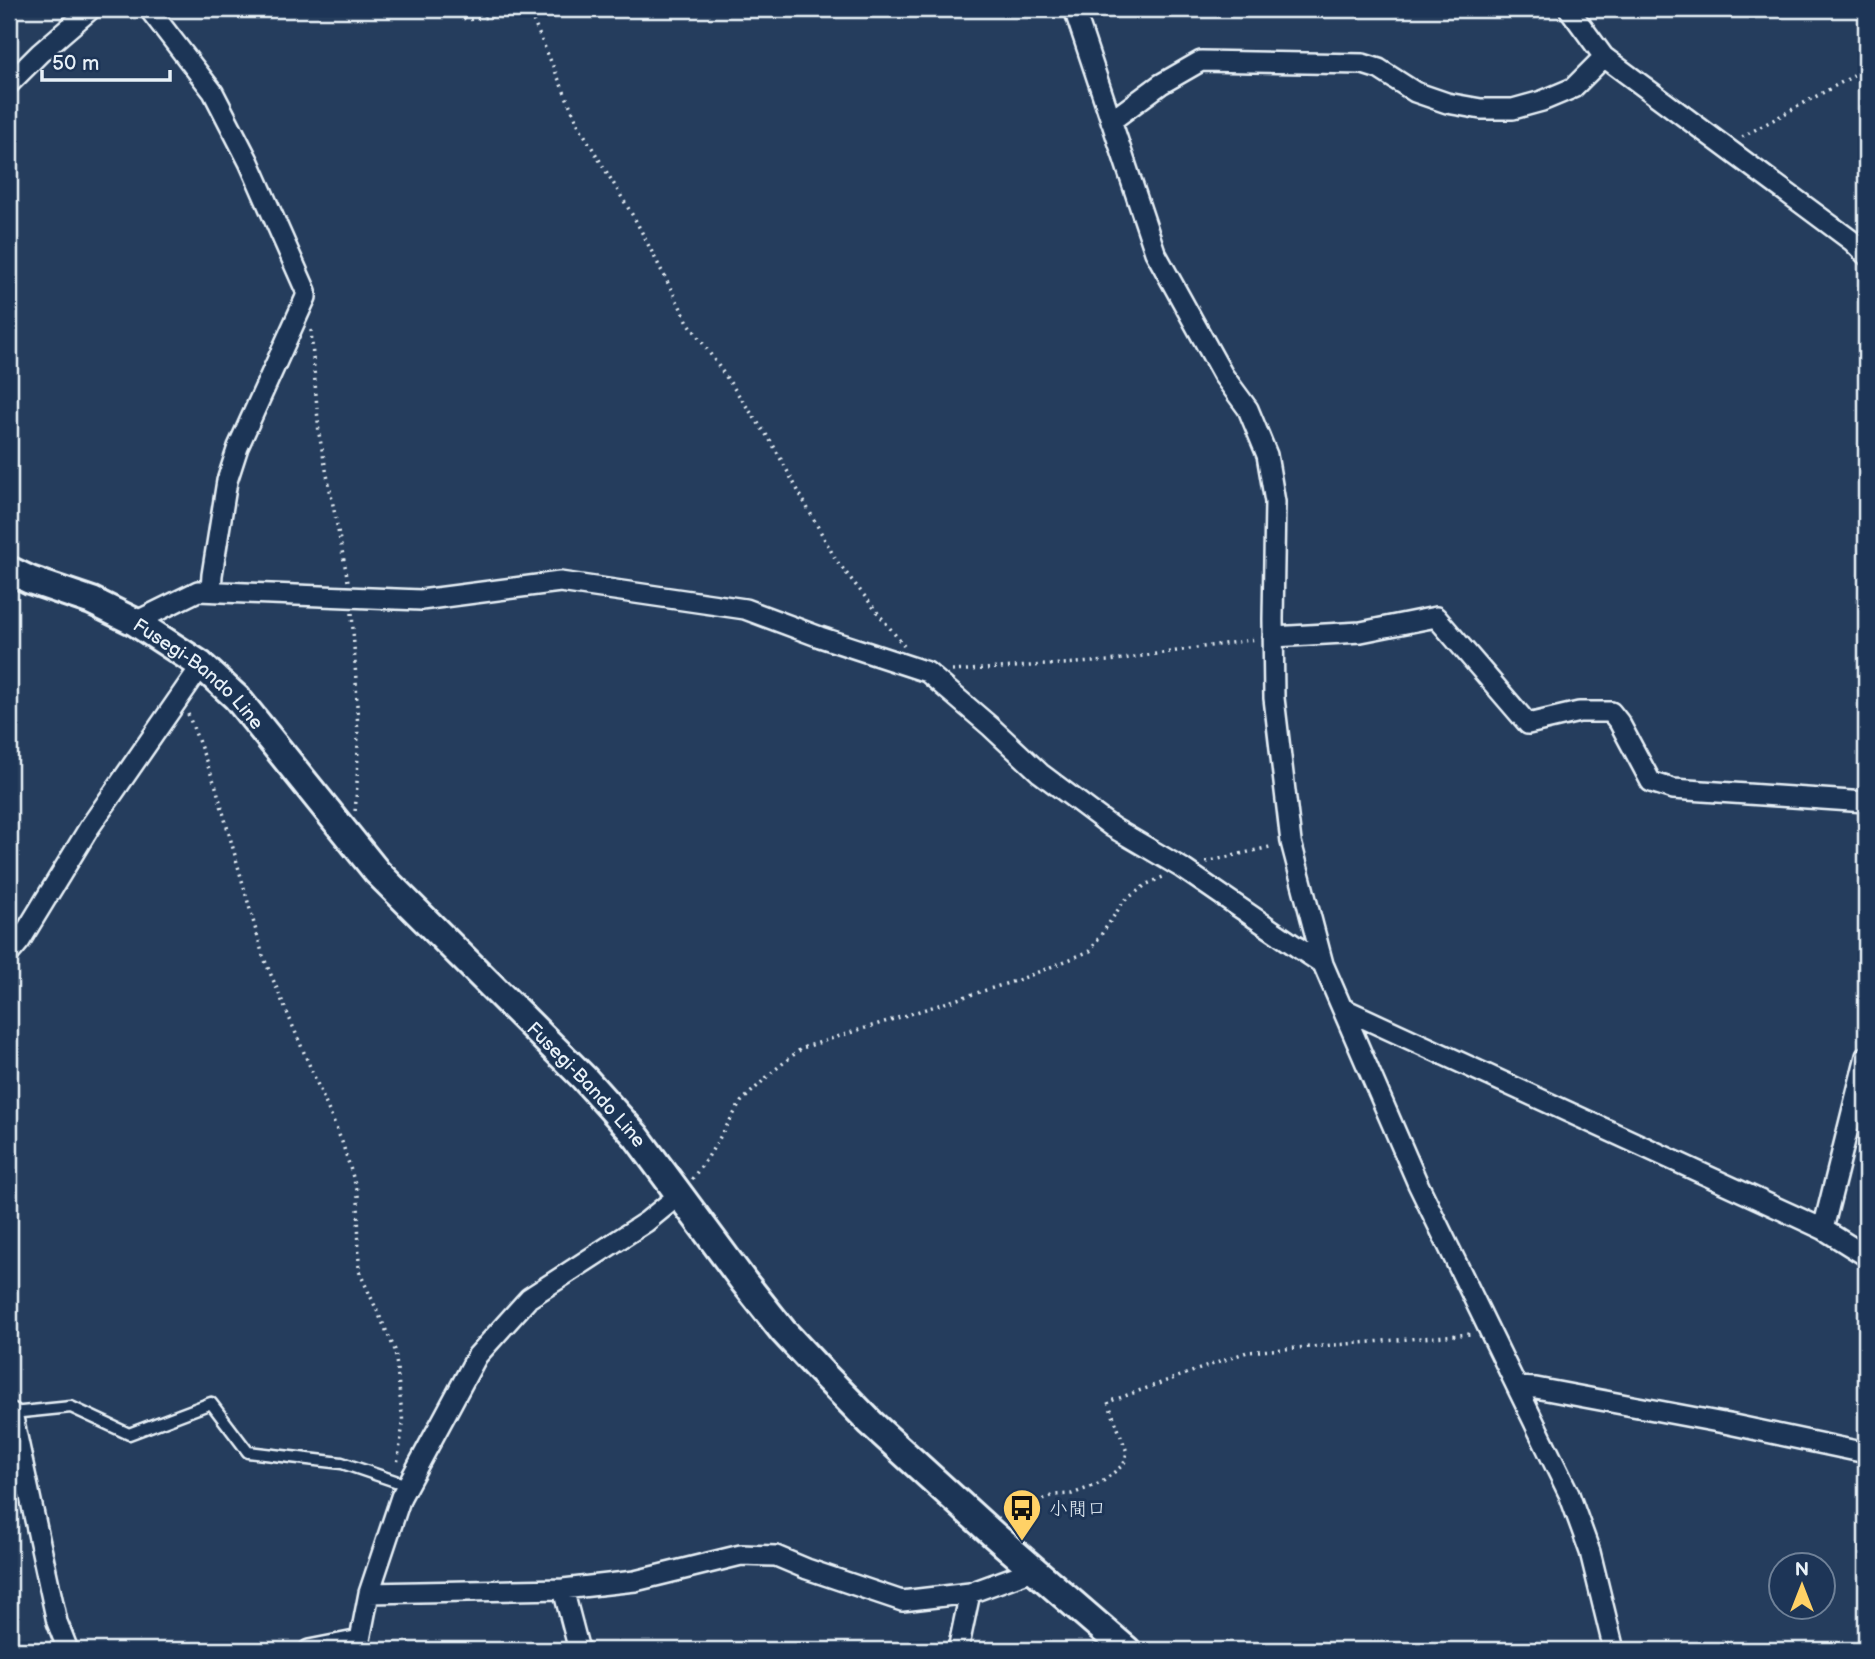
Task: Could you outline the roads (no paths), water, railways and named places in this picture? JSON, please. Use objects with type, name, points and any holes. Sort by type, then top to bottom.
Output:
[{"type":"main road","name":"Fusegi-Bando Line","points":[[9,570],[92,601],[135,622],[201,664],[237,698],[377,872],[584,1078],[636,1136],[744,1282],[783,1331],[825,1376],[994,1535],[1127,1650]]},
{"type":"street","points":[[9,83],[40,52],[91,9]]},
{"type":"street","points":[[149,9],[213,92],[249,162],[306,292],[306,298],[238,447],[227,481],[212,575],[212,591]]},
{"type":"street","points":[[1074,9],[1155,252],[1223,374],[1248,409],[1267,455],[1275,502],[1275,698],[1291,842],[1323,964],[1418,1184],[1569,1494],[1590,1552],[1614,1650]]},
{"type":"street","points":[[1569,9],[1604,57],[1852,241],[1866,255]]},
{"type":"street","points":[[1111,121],[1161,84],[1201,61],[1363,64],[1380,69],[1415,92],[1447,103],[1481,109],[1513,109],[1573,88],[1604,57]]},
{"type":"street","points":[[135,622],[198,591],[421,600],[560,582],[745,609],[927,673],[1040,772],[1112,827],[1182,868],[1323,964]]},
{"type":"street","points":[[1273,637],[1361,632],[1436,617],[1528,724],[1580,712],[1611,712],[1651,782],[1673,789],[1866,802]]},
{"type":"street","points":[[9,954],[20,941],[89,828],[201,664]]},
{"type":"street","points":[[1342,1007],[1823,1229],[1866,1256]]},
{"type":"street","points":[[1823,1229],[1866,1056]]},
{"type":"street","points":[[309,1650],[359,1645],[369,1593],[401,1497],[401,1483],[477,1356],[529,1298],[646,1222],[680,1195]]},
{"type":"street","points":[[1517,1387],[1536,1388],[1729,1424],[1866,1453]]},
{"type":"street","points":[[12,1413],[57,1622],[68,1650]]},
{"type":"street","points":[[369,1593],[562,1589],[635,1581],[741,1555],[776,1556],[902,1601],[970,1593],[1033,1570]]},
{"type":"street","points":[[562,1589],[579,1650]]},
{"type":"street","points":[[958,1650],[970,1593]]},
{"type":"lane","points":[[12,1413],[71,1407],[129,1434],[211,1403],[248,1452],[342,1463],[401,1483]]},
{"type":"place","name":"小間口","points":[[1022,1542]]}]
